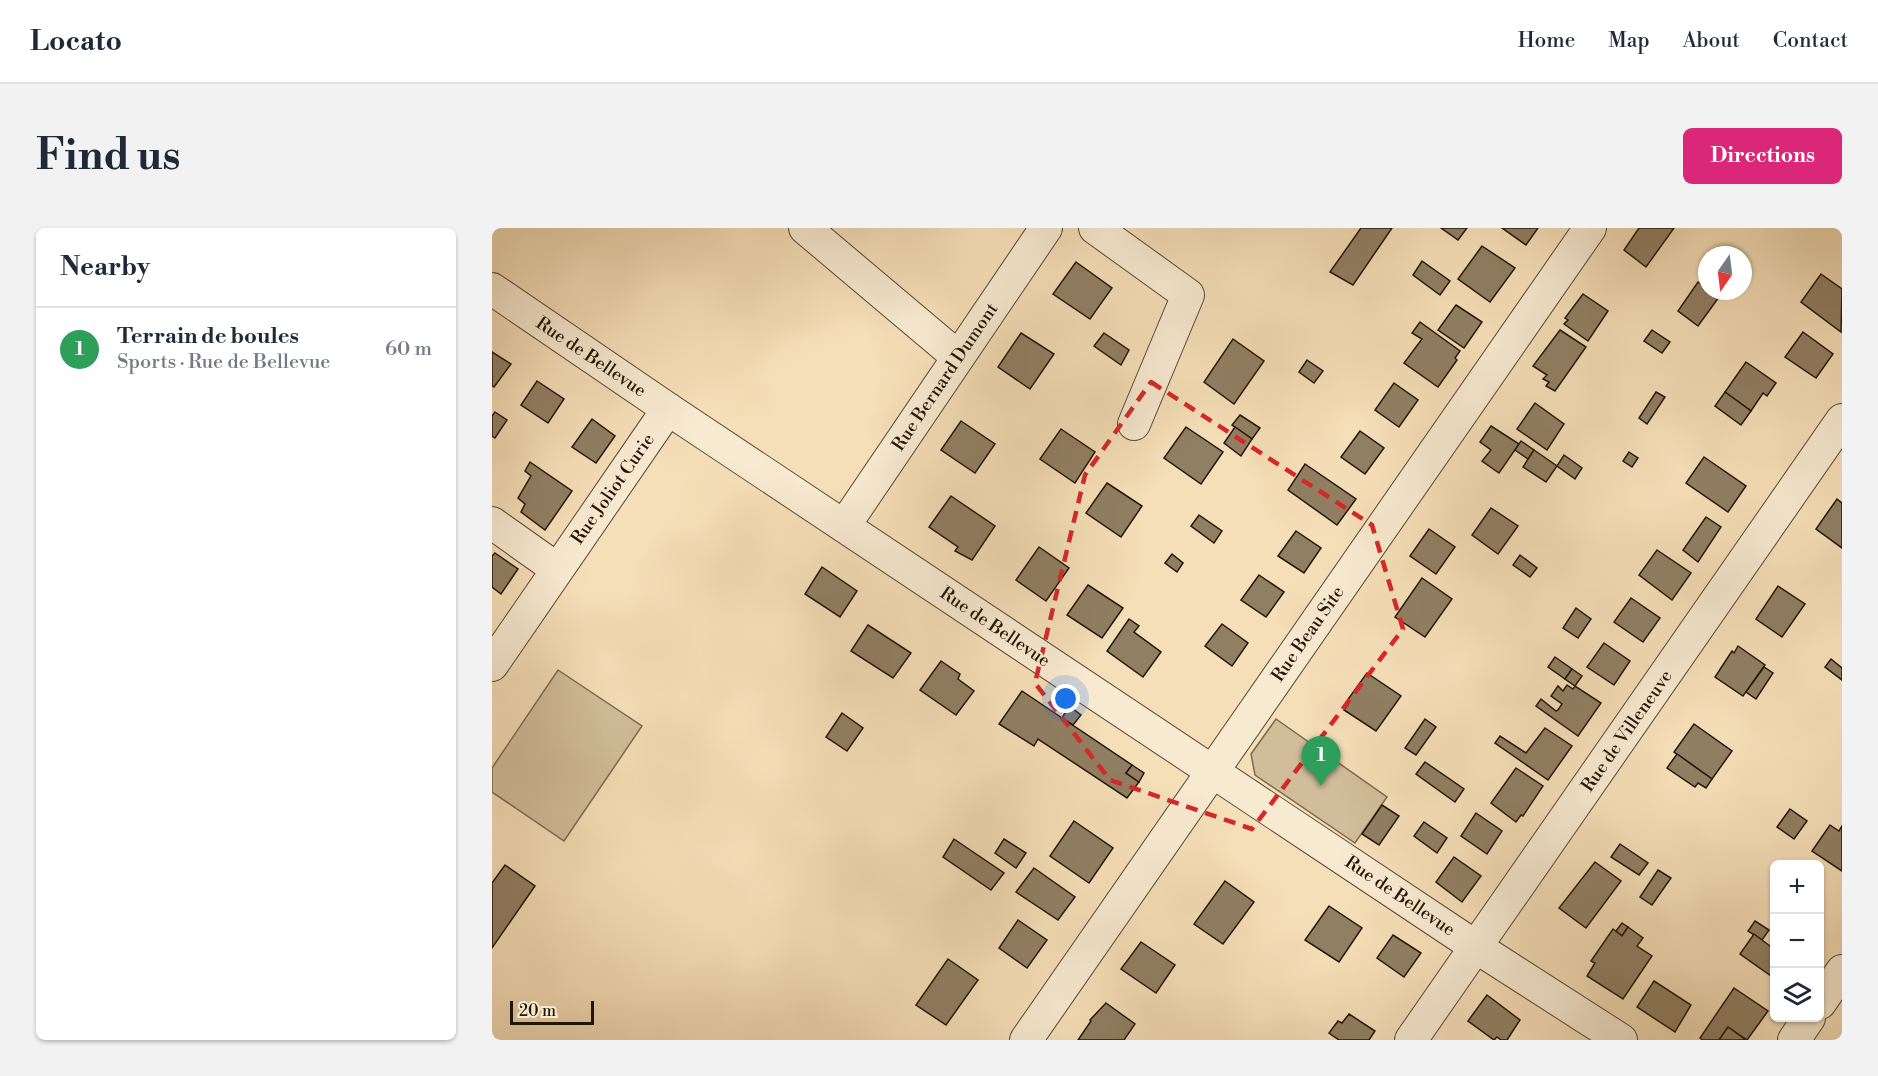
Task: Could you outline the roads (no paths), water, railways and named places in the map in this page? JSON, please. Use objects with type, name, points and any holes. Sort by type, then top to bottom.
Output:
[{"type":"street","points":[[804,228],[958,357]]},
{"type":"street","name":"Rue Bernard Dumont","points":[[844,526],[1046,228]]},
{"type":"street","points":[[1095,228],[1188,295],[1134,424]]},
{"type":"street","name":"Rue Beau Site","points":[[1026,1040],[1590,228]]},
{"type":"street","name":"Rue de Bellevue","points":[[492,289],[668,409],[1476,947],[1621,1040]]},
{"type":"street","name":"Rue Joliot Curie","points":[[492,665],[668,409]]},
{"type":"street","name":"Rue de Villeneuve","points":[[1411,1040],[1842,420]]},
{"type":"street","points":[[492,523],[557,569]]},
{"type":"street","points":[[1824,997],[1842,971]]},
{"type":"street","points":[[1794,1040],[1806,1022]]},
{"type":"place","name":"Terrain de boules","points":[[1321,786]]}]
